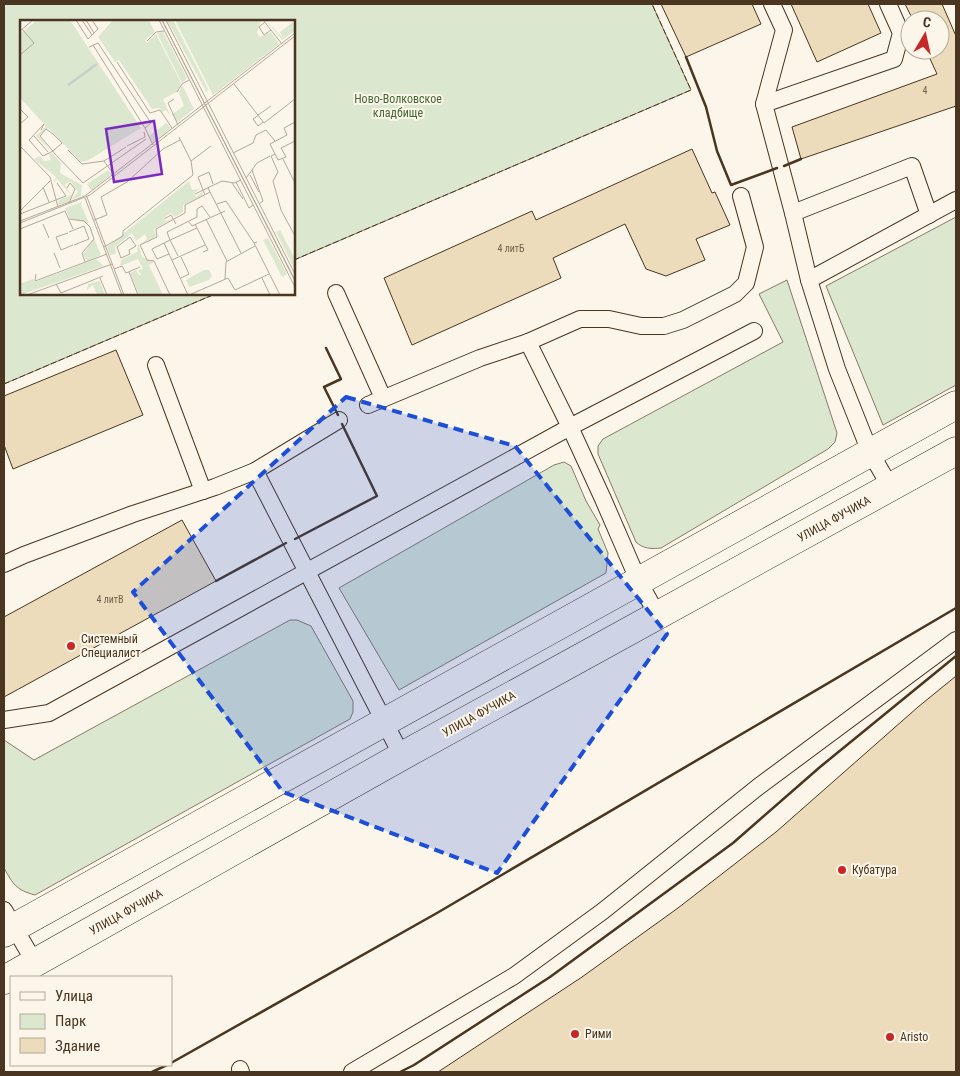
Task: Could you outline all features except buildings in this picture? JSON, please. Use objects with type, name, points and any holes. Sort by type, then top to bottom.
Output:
[{"type":"street","points":[[7,924],[385,722],[956,405]]},
{"type":"street","name":"УЛИЦА ФУЧИКА","points":[[11,976],[402,756],[956,452]]},
{"type":"lane","points":[[772,4],[784,30],[764,104],[809,280],[837,369],[870,452],[891,488]]},
{"type":"lane","points":[[764,104],[894,59],[901,33],[888,4]]},
{"type":"lane","points":[[793,213],[912,166],[928,215]]},
{"type":"lane","points":[[368,405],[480,358],[528,342],[580,319],[609,319],[641,326],[664,326],[684,320],[735,294],[746,283],[755,247],[741,196]]},
{"type":"lane","points":[[809,280],[956,200]]},
{"type":"lane","points":[[336,293],[383,398]]},
{"type":"lane","points":[[4,720],[49,713],[570,427],[754,330]]},
{"type":"lane","points":[[528,342],[604,499],[638,582],[658,616]]},
{"type":"lane","points":[[156,365],[203,491]]},
{"type":"lane","points":[[4,564],[133,514],[203,491],[254,471],[338,420]]},
{"type":"lane","points":[[254,471],[402,756]]},
{"type":"lane","points":[[352,1072],[514,976],[603,911],[758,787],[956,640]]},
{"type":"lane","points":[[7,924],[35,963]]},
{"type":"highlighted area","points":[[346,397],[515,446],[667,634],[497,873],[283,792],[133,592]]},
{"type":"green space","name":"Ново-Волковское кладбище","points":[[4,4],[652,4],[691,90],[295,260],[295,20],[20,20],[20,295],[213,295],[4,384]]},
{"type":"green space","points":[[956,217],[956,385],[883,425],[826,286]]},
{"type":"green space","points":[[787,280],[837,433],[835,442],[828,449],[661,548],[642,546],[636,542],[598,454],[598,446],[603,439],[783,342],[759,294]]},
{"type":"green space","points":[[564,462],[571,466],[586,501],[600,525],[598,529],[608,553],[606,573],[399,690],[339,588],[554,465]]},
{"type":"green space","points":[[290,620],[297,620],[311,626],[353,701],[353,712],[350,719],[35,895],[23,891],[16,886],[4,868],[4,740],[34,760]]},
{"type":"fence","points":[[295,260],[691,90],[652,4]]},
{"type":"fence","points":[[4,384],[213,295]]},
{"type":"wall","points":[[686,57],[706,107],[717,151],[731,185],[777,168]]},
{"type":"wall","points":[[784,166],[801,159]]},
{"type":"wall","points":[[326,348],[341,379],[324,387],[338,415]]},
{"type":"wall","points":[[295,539],[377,496],[342,424]]},
{"type":"wall","points":[[216,581],[286,543]]},
{"type":"wall","points":[[172,1062],[437,913],[956,608]]},
{"type":"wall","points":[[400,1072],[414,1065],[550,977],[733,843],[820,767],[956,656]]},
{"type":"wall","points":[[152,1072],[165,1066]]},
{"type":"place","name":"Системный Специалист","points":[[71,646]]},
{"type":"place","name":"Кубатура","points":[[842,870]]},
{"type":"place","name":"Рими","points":[[575,1034]]},
{"type":"place","name":"Aristo","points":[[890,1037]]}]
